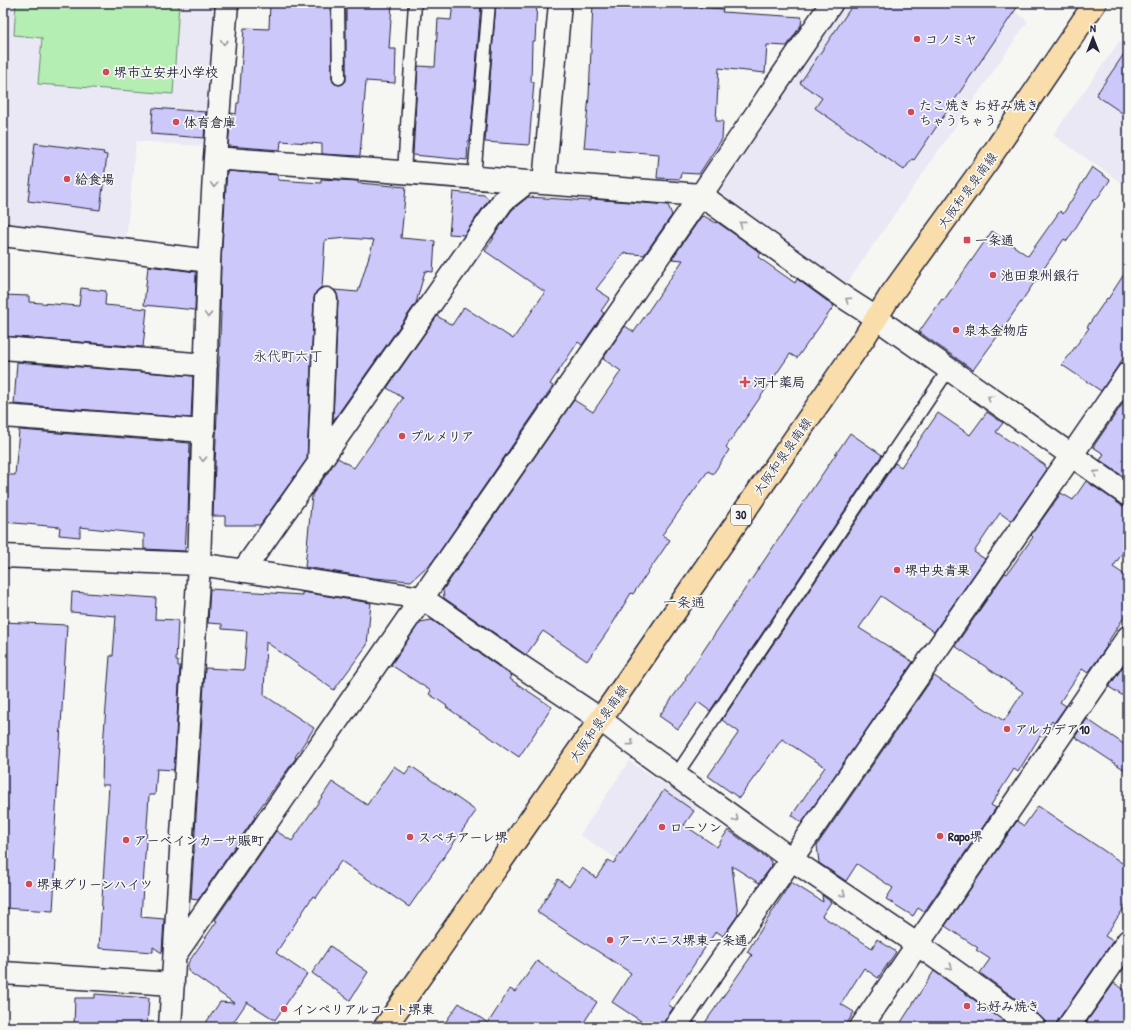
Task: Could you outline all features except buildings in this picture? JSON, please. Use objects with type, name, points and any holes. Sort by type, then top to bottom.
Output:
[{"type":"main road","name":"大阪和泉泉南線","points":[[385,1027],[600,719],[890,296],[987,162],[1095,3]]},
{"type":"street","points":[[176,1023],[173,984],[199,564],[209,261],[227,3]]},
{"type":"street","points":[[535,182],[560,3]]},
{"type":"street","points":[[175,956],[701,195],[825,3]]},
{"type":"street","points":[[215,158],[701,195],[845,298],[876,318],[1128,495]]},
{"type":"street","points":[[243,571],[503,201],[535,182]]},
{"type":"street","points":[[3,235],[209,261]]},
{"type":"street","points":[[319,464],[326,298]]},
{"type":"street","points":[[3,348],[206,365]]},
{"type":"street","points":[[675,1027],[1128,373]]},
{"type":"street","points":[[3,416],[204,432]]},
{"type":"street","points":[[3,556],[199,564],[422,598],[600,719],[626,740],[791,859],[918,944],[1034,1027]]},
{"type":"street","points":[[861,1027],[1128,637]]},
{"type":"street","points":[[1068,1027],[1128,941]]},
{"type":"street","points":[[3,973],[173,984]]},
{"type":"lane","points":[[338,3],[339,78]]},
{"type":"lane","points":[[404,172],[415,3]]},
{"type":"lane","points":[[474,178],[489,3]]},
{"type":"lane","points":[[676,775],[948,369]]},
{"type":"shaded area","name":"堺市立安井小学校","points":[[3,3],[214,3],[205,142],[200,146],[136,141],[126,239],[3,225]]},
{"type":"shaded area","points":[[837,3],[1002,3],[1028,21],[847,283],[709,188]]},
{"type":"shaded area","points":[[1128,40],[1128,177],[1123,184],[1053,135],[1119,42]]},
{"type":"shaded area","points":[[629,761],[698,806],[649,880],[580,835]]},
{"type":"green space","points":[[16,3],[179,3],[173,94],[38,84],[42,38],[14,35]]},
{"type":"place","name":"コノミヤ","points":[[917,39]]},
{"type":"place","name":"堺市立安井小学校","points":[[106,72]]},
{"type":"place","name":"たこ焼き お好み焼き ちゃうちゃう","points":[[911,112]]},
{"type":"place","name":"体育倉庫","points":[[176,122]]},
{"type":"place","name":"給食場","points":[[67,179]]},
{"type":"place","name":"一条通","points":[[967,240]]},
{"type":"place","name":"池田泉州銀行","points":[[993,275]]},
{"type":"place","name":"泉本金物店","points":[[956,330]]},
{"type":"place","name":"河十薬局","points":[[745,382]]},
{"type":"place","name":"プルメリア","points":[[402,436]]},
{"type":"place","name":"堺中央青果","points":[[897,570]]},
{"type":"place","name":"アルカデア10","points":[[1007,729]]},
{"type":"place","name":"ローソン","points":[[662,827]]},
{"type":"place","name":"Rapo堺","points":[[940,836]]},
{"type":"place","name":"スペチアーレ堺","points":[[410,837]]},
{"type":"place","name":"アーベインカーサ賑町","points":[[126,840]]},
{"type":"place","name":"堺東グリーンハイツ","points":[[29,884]]},
{"type":"place","name":"アーバニス堺東一条通","points":[[610,940]]},
{"type":"place","name":"お好み焼き","points":[[967,1006]]},
{"type":"place","name":"インペリアルコート堺東","points":[[284,1009]]},
{"type":"district","name":"永代町六丁","points":[[288,356]]},
{"type":"district","name":"一条通","points":[[684,602]]}]
